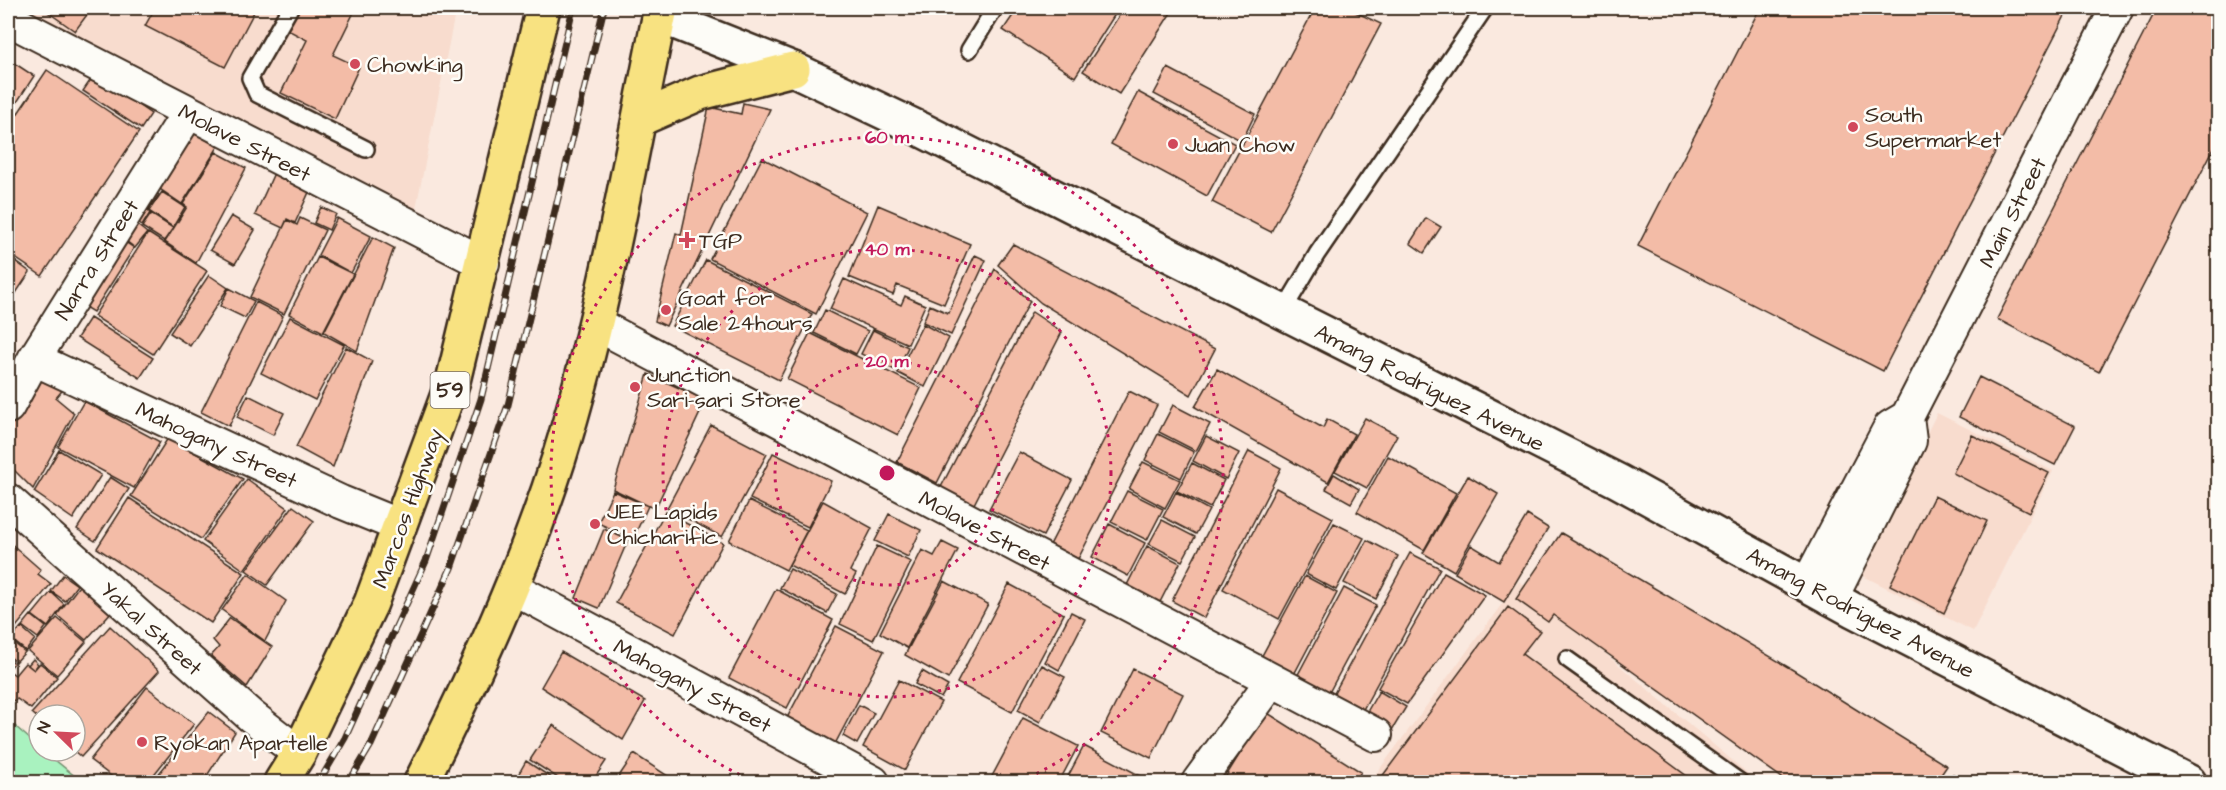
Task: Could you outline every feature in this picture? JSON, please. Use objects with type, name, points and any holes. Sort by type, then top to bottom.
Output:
[{"type":"main road","name":"Marcos Highway","points":[[281,783],[299,753],[371,603],[453,381],[543,8]]},
{"type":"main road","name":"Amang Rodriguez Avenue","points":[[660,12],[792,69],[922,130],[1618,481],[1819,592],[2189,783]]},
{"type":"main road","points":[[421,783],[513,588],[559,458],[596,324],[640,119],[660,12]]},
{"type":"main road","points":[[640,119],[700,93],[792,69]]},
{"type":"street","name":"Main Street","points":[[1819,592],[1910,441],[1906,417],[2117,8]]},
{"type":"street","name":"Molave Street","points":[[8,19],[483,263]]},
{"type":"street","name":"Narra Street","points":[[8,407],[34,359],[188,113]]},
{"type":"street","name":"Molave Street","points":[[596,324],[1270,682],[1376,735]]},
{"type":"street","name":"Mahogany Street","points":[[34,359],[341,502],[400,526]]},
{"type":"street","name":"Yakal Street","points":[[8,500],[251,716],[299,753]]},
{"type":"street","name":"Mahogany Street","points":[[513,588],[873,783]]},
{"type":"street","points":[[1198,783],[1270,682]]},
{"type":"lane","points":[[290,8],[250,78],[254,90],[257,94],[366,148]]},
{"type":"lane","points":[[969,50],[995,8]]},
{"type":"lane","points":[[1282,313],[1317,254],[1485,8]]},
{"type":"lane","points":[[1567,658],[1740,783]]},
{"type":"shaded area","name":"Chowking","points":[[22,8],[456,8],[415,213],[238,120]]},
{"type":"shaded area","points":[[1937,413],[2053,471],[1973,631],[1857,573]]},
{"type":"shaded area","points":[[1519,581],[1758,782],[1370,782]]},
{"type":"green space","points":[[8,720],[27,737],[27,763],[59,763],[82,782],[8,782]]},
{"type":"building","points":[[42,8],[92,8],[75,31]]},
{"type":"building","points":[[155,8],[256,8],[225,67],[145,26]]},
{"type":"building","points":[[296,8],[356,8],[333,55],[359,67],[335,119],[281,93],[307,40],[286,29]]},
{"type":"building","points":[[1018,8],[1119,8],[1075,77],[1003,30]]},
{"type":"building","points":[[1124,8],[1174,8],[1119,94],[1083,71]]},
{"type":"building","points":[[1315,8],[1347,8],[1381,24],[1271,232],[1212,202]]},
{"type":"building","name":"South Supermarket","points":[[1760,8],[2069,8],[1883,371],[1638,246]]},
{"type":"building","points":[[2157,8],[2218,8],[2218,140],[2099,372],[1997,319]]},
{"type":"building","points":[[8,59],[34,76],[8,116]]},
{"type":"building","points":[[1168,68],[1255,114],[1242,141],[1154,94]]},
{"type":"building","points":[[47,70],[139,132],[42,276],[8,253],[8,128]]},
{"type":"building","points":[[94,75],[151,114],[141,129],[83,91]]},
{"type":"building","name":"Juan Chow","points":[[1138,92],[1235,144],[1207,196],[1111,144]]},
{"type":"building","points":[[743,103],[770,109],[666,326],[655,321],[676,233],[681,235],[709,107],[741,114]]},
{"type":"building","points":[[189,129],[218,147],[182,204],[154,185]]},
{"type":"building","points":[[216,152],[246,168],[196,263],[165,242],[187,207],[183,204]]},
{"type":"building","points":[[762,158],[867,212],[816,314],[710,259]]},
{"type":"building","points":[[274,173],[310,190],[295,223],[287,219],[283,228],[255,215]]},
{"type":"building","points":[[153,191],[159,195],[152,205],[147,201]]},
{"type":"building","points":[[162,192],[185,207],[173,227],[149,211]]},
{"type":"building","points":[[147,203],[151,205],[148,211],[150,213],[142,226],[135,221]]},
{"type":"building","points":[[878,205],[970,244],[944,304],[897,285],[893,295],[849,277]]},
{"type":"building","points":[[321,207],[336,214],[329,230],[314,223]]},
{"type":"building","points":[[151,214],[173,228],[164,241],[142,227]]},
{"type":"building","points":[[231,216],[255,230],[235,264],[210,250]]},
{"type":"building","points":[[300,218],[325,230],[284,314],[250,297],[287,220],[297,225]]},
{"type":"building","points":[[337,218],[371,236],[351,273],[318,255]]},
{"type":"building","points":[[1426,218],[1441,227],[1424,253],[1410,243]]},
{"type":"building","points":[[132,221],[147,233],[135,248],[121,237]]},
{"type":"building","points":[[148,233],[207,271],[153,354],[94,316]]},
{"type":"building","points":[[373,237],[394,248],[357,351],[324,332]]},
{"type":"building","points":[[119,238],[134,248],[93,312],[83,306]]},
{"type":"building","points":[[1013,244],[1215,349],[1191,395],[1041,303],[998,265]]},
{"type":"building","points":[[975,255],[986,260],[951,335],[923,322],[930,305],[948,313]]},
{"type":"building","points":[[8,256],[30,272],[8,305]]},
{"type":"building","points":[[318,257],[353,274],[323,332],[289,314]]},
{"type":"building","points":[[706,260],[812,314],[779,380],[672,326]]},
{"type":"building","points":[[995,269],[1030,301],[937,483],[897,462]]},
{"type":"building","points":[[209,275],[228,288],[190,346],[170,333]]},
{"type":"building","points":[[844,279],[901,305],[905,296],[925,305],[908,344],[830,309]]},
{"type":"building","points":[[229,288],[254,301],[245,318],[220,306]]},
{"type":"building","points":[[256,302],[283,316],[229,426],[201,412]]},
{"type":"building","points":[[825,310],[868,331],[856,354],[814,333]]},
{"type":"building","points":[[1032,312],[1062,332],[972,508],[939,491]]},
{"type":"building","points":[[290,317],[344,345],[315,400],[261,373]]},
{"type":"building","points":[[90,318],[153,358],[140,378],[77,338]]},
{"type":"building","points":[[923,324],[949,338],[925,387],[898,373]]},
{"type":"building","points":[[873,330],[908,347],[897,371],[861,354]]},
{"type":"building","points":[[810,333],[921,388],[898,435],[787,379]]},
{"type":"building","points":[[346,347],[372,361],[333,467],[296,447]]},
{"type":"building","points":[[1217,369],[1323,428],[1327,419],[1354,434],[1328,482],[1195,407]]},
{"type":"building","points":[[41,371],[66,386],[56,398],[74,413],[33,489],[8,464],[8,421]]},
{"type":"building","points":[[648,374],[706,400],[655,509],[613,489]]},
{"type":"building","points":[[1979,377],[2075,426],[2055,465],[1959,417]]},
{"type":"building","points":[[1129,391],[1157,405],[1078,559],[1050,545]]},
{"type":"building","points":[[248,395],[284,413],[273,435],[237,417]]},
{"type":"building","points":[[84,401],[160,442],[134,488],[58,447]]},
{"type":"building","points":[[1173,405],[1210,424],[1196,451],[1159,432]]},
{"type":"building","points":[[1365,418],[1397,435],[1367,488],[1335,471]]},
{"type":"building","points":[[711,425],[767,454],[722,537],[667,508]]},
{"type":"building","points":[[1158,434],[1194,452],[1181,478],[1145,460]]},
{"type":"building","points":[[1972,435],[2049,473],[2029,512],[1953,473]]},
{"type":"building","points":[[1206,436],[1239,453],[1226,479],[1193,461]]},
{"type":"building","points":[[168,438],[243,479],[201,539],[131,496]]},
{"type":"building","points":[[59,450],[101,475],[73,519],[34,492]]},
{"type":"building","points":[[1249,451],[1281,468],[1204,618],[1172,601]]},
{"type":"building","points":[[1019,452],[1072,480],[1043,536],[989,509]]},
{"type":"building","points":[[773,453],[831,481],[808,527],[750,499]]},
{"type":"building","points":[[1388,456],[1456,493],[1424,550],[1357,512]]},
{"type":"building","points":[[1143,462],[1180,480],[1165,508],[1129,489]]},
{"type":"building","points":[[1192,463],[1224,480],[1210,508],[1177,491]]},
{"type":"building","points":[[1334,474],[1359,489],[1351,503],[1326,489]]},
{"type":"building","points":[[1468,476],[1498,494],[1454,571],[1423,553]]},
{"type":"building","points":[[110,477],[129,489],[95,541],[77,529]]},
{"type":"building","points":[[247,479],[288,508],[244,570],[203,541]]},
{"type":"building","points":[[1276,488],[1333,518],[1279,619],[1223,589]]},
{"type":"building","points":[[613,491],[648,506],[633,539],[598,523]]},
{"type":"building","points":[[1127,491],[1163,509],[1147,540],[1111,522]]},
{"type":"building","points":[[1176,492],[1209,510],[1196,534],[1163,517]]},
{"type":"building","points":[[1934,496],[1987,521],[1944,613],[1890,585]]},
{"type":"building","points":[[129,498],[244,573],[211,623],[97,548]]},
{"type":"building","points":[[749,501],[807,530],[786,570],[729,541]]},
{"type":"building","points":[[823,501],[872,528],[850,571],[856,574],[845,594],[789,565]]},
{"type":"building","points":[[293,506],[314,521],[267,585],[246,570]]},
{"type":"building","points":[[665,512],[723,543],[675,634],[616,603]]},
{"type":"building","points":[[889,514],[921,530],[908,557],[875,541]]},
{"type":"building","points":[[1527,515],[1548,528],[1504,602],[1455,573],[1471,545],[1499,562]]},
{"type":"building","points":[[1162,520],[1195,537],[1182,561],[1149,544]]},
{"type":"building","points":[[1334,523],[1364,538],[1336,590],[1306,574]]},
{"type":"building","points":[[1109,524],[1145,543],[1128,576],[1092,557]]},
{"type":"building","points":[[604,529],[628,540],[599,608],[576,598]]},
{"type":"building","points":[[1561,533],[1793,670],[1947,766],[1936,782],[1779,782],[1782,778],[1553,615],[1548,622],[1516,599]]},
{"type":"building","points":[[1367,540],[1398,556],[1376,599],[1344,583]]},
{"type":"building","points":[[8,541],[41,570],[38,574],[51,584],[8,637]]},
{"type":"building","points":[[942,542],[958,550],[907,648],[880,633],[922,550],[934,556]]},
{"type":"building","points":[[877,546],[911,562],[873,640],[840,624]]},
{"type":"building","points":[[1147,546],[1180,563],[1158,606],[1125,589]]},
{"type":"building","points":[[1410,553],[1440,568],[1360,715],[1331,699]]},
{"type":"building","points":[[790,569],[837,594],[827,613],[780,588]]},
{"type":"building","points":[[1444,572],[1485,595],[1407,704],[1378,688]]},
{"type":"building","points":[[248,574],[286,601],[265,641],[222,610]]},
{"type":"building","points":[[63,575],[77,585],[65,601],[51,591]]},
{"type":"building","points":[[1305,576],[1337,593],[1291,680],[1258,663]]},
{"type":"building","points":[[944,581],[988,604],[948,679],[905,655]]},
{"type":"building","points":[[82,582],[113,610],[86,640],[57,615]]},
{"type":"building","points":[[1009,584],[1064,614],[1012,712],[957,683]]},
{"type":"building","points":[[1344,588],[1376,605],[1325,700],[1294,682]]},
{"type":"building","points":[[776,589],[833,620],[787,708],[729,678]]},
{"type":"building","points":[[51,592],[64,604],[48,627],[32,615]]},
{"type":"building","points":[[1508,607],[1540,631],[1522,654],[1695,782],[1378,782]]},
{"type":"building","points":[[1071,612],[1085,619],[1059,670],[1045,662]]},
{"type":"building","points":[[31,615],[46,627],[38,638],[22,626]]},
{"type":"building","points":[[57,618],[86,642],[57,675],[28,651]]},
{"type":"building","points":[[230,618],[272,647],[247,687],[211,656],[219,647],[213,640]]},
{"type":"building","points":[[110,626],[159,671],[87,750],[87,703],[41,703]]},
{"type":"building","points":[[836,626],[884,651],[835,744],[787,718]]},
{"type":"building","points":[[21,627],[35,639],[26,651],[11,639]]},
{"type":"building","points":[[10,640],[25,652],[16,662],[8,655]]},
{"type":"building","points":[[561,652],[645,701],[623,740],[541,687]]},
{"type":"building","points":[[8,657],[14,663],[9,669],[8,668]]},
{"type":"building","points":[[33,659],[38,664],[34,670],[28,665]]},
{"type":"building","points":[[25,663],[34,670],[40,663],[57,677],[36,703],[27,703],[27,706],[8,696],[8,670],[15,675]]},
{"type":"building","points":[[1042,665],[1065,677],[1040,722],[1018,710]]},
{"type":"building","points":[[1133,669],[1183,694],[1151,758],[1101,733]]},
{"type":"building","points":[[922,671],[948,686],[941,698],[915,684]]},
{"type":"building","points":[[899,680],[941,702],[905,770],[863,747]]},
{"type":"building","name":"Ryokan Apartelle","points":[[147,687],[194,724],[148,782],[119,782],[90,760]]},
{"type":"building","points":[[1379,691],[1406,707],[1386,740],[1360,724]]},
{"type":"building","points":[[859,705],[874,713],[857,744],[843,736]]},
{"type":"building","points":[[209,712],[235,732],[203,782],[152,782]]},
{"type":"building","points":[[1266,712],[1361,772],[1354,782],[1235,782],[1226,776]]},
{"type":"building","points":[[1023,718],[1078,746],[1059,782],[989,782]]},
{"type":"building","points":[[553,725],[606,761],[592,782],[564,782],[530,760]]},
{"type":"building","points":[[1084,746],[1152,782],[1065,782]]},
{"type":"building","points":[[634,754],[677,782],[615,782]]},
{"type":"building","points":[[526,761],[558,782],[514,782]]},
{"type":"building","points":[[1953,774],[1967,782],[1948,782]]},
{"type":"railway","points":[[319,782],[345,738],[426,561],[481,399],[573,8]]},
{"type":"railway","points":[[349,782],[371,745],[451,568],[508,405],[604,8]]},
{"type":"place","name":"Chowking","points":[[355,64]]},
{"type":"place","name":"South Supermarket","points":[[1853,127]]},
{"type":"place","name":"Juan Chow","points":[[1173,144]]},
{"type":"place","name":"TGP","points":[[687,240]]},
{"type":"place","name":"Goat for Sale 24hours","points":[[666,310]]},
{"type":"place","name":"Junction Sari-sari Store","points":[[635,387]]},
{"type":"place","name":"JEE Lapids Chicharific","points":[[595,524]]},
{"type":"place","name":"Ryokan Apartelle","points":[[142,742]]}]
